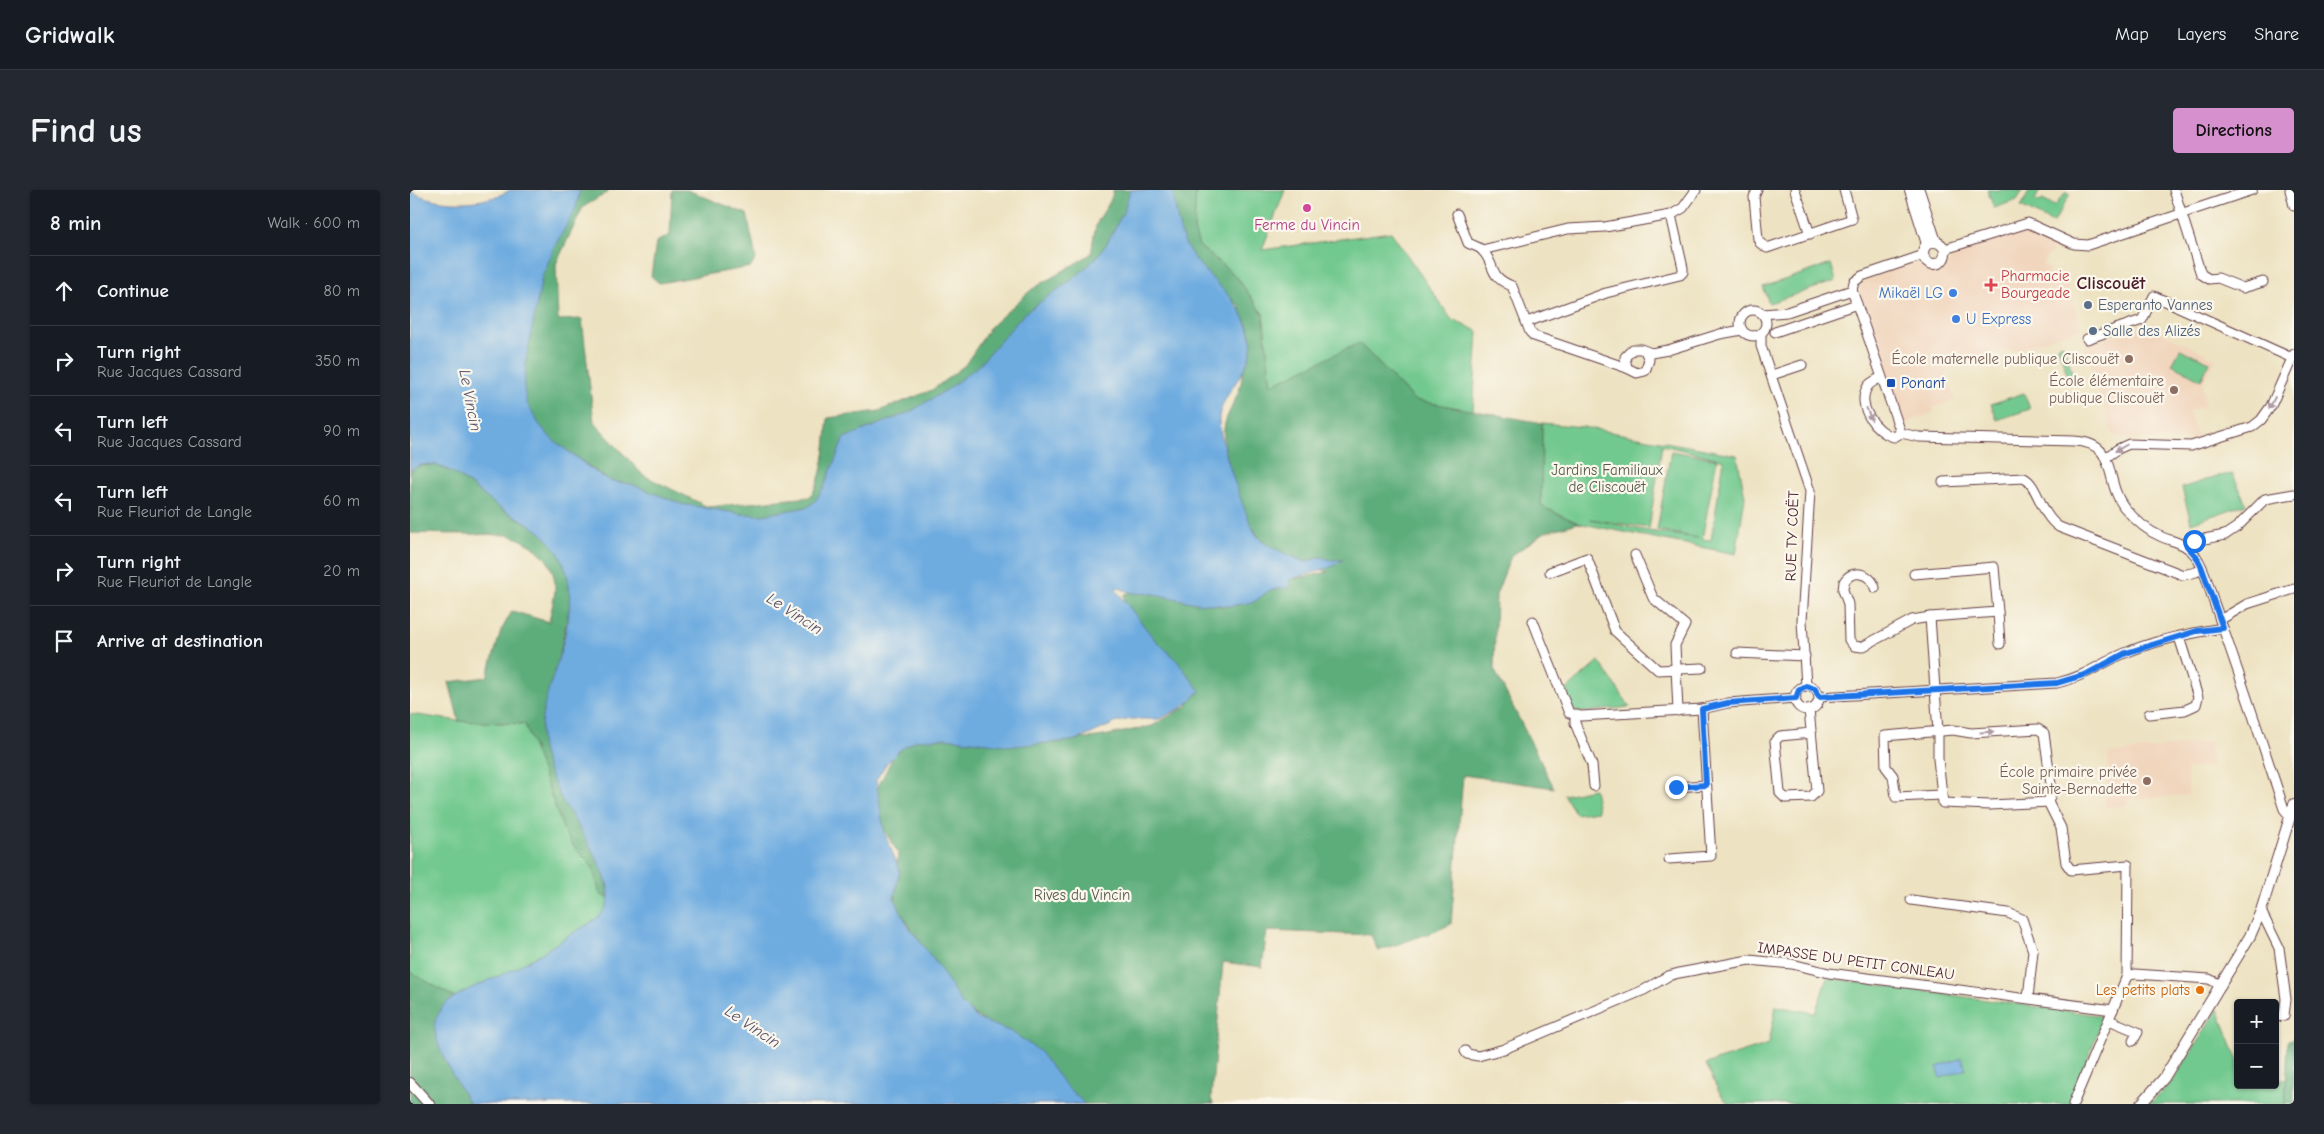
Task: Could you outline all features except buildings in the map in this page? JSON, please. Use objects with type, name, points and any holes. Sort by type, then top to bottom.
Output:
[{"type":"street","points":[[1482,250],[1568,228],[1605,227],[1671,215],[1683,208],[1696,190]]},
{"type":"street","points":[[1757,190],[1754,197],[1758,239],[1761,244],[1770,247],[1852,220],[1844,190]]},
{"type":"street","points":[[1795,190],[1810,234]]},
{"type":"street","points":[[1910,190],[1932,243],[1945,249],[2028,223],[2074,244],[2088,245],[2252,190]]},
{"type":"street","points":[[1901,434],[1852,290],[1854,282],[1862,276],[1924,255],[1932,243],[1919,190]]},
{"type":"street","points":[[2174,190],[2200,272],[2203,276],[2218,278],[2243,288],[2263,282]]},
{"type":"street","points":[[2290,190],[2294,206]]},
{"type":"street","points":[[1457,214],[1468,243],[1482,250],[1496,276],[1502,282],[1512,286],[1530,332],[1534,336],[1627,368],[1633,372],[1641,372],[1668,350]]},
{"type":"street","points":[[1527,322],[1606,293],[1680,275],[1684,272],[1671,215]]},
{"type":"street","points":[[1924,255],[1927,261],[1938,264],[1944,259],[1945,249]]},
{"type":"street","points":[[1741,326],[1749,335],[1761,333],[1766,324],[1787,312],[1852,290]]},
{"type":"street","points":[[2088,339],[2142,320],[2154,296],[2293,356],[2270,406],[2261,420],[2252,426],[2191,446],[2125,445],[2105,458]]},
{"type":"street","points":[[1775,332],[1857,304]]},
{"type":"street","points":[[1741,326],[1743,315],[1749,310],[1757,310],[1763,314],[1787,312]]},
{"type":"street","points":[[1763,314],[1766,324]]},
{"type":"street","points":[[1646,353],[1668,350],[1741,326]]},
{"type":"street","name":"RUE TY COËT","points":[[1761,333],[1761,346],[1810,491],[1802,621],[1806,686]]},
{"type":"street","points":[[1606,361],[1619,360],[1633,349],[1640,349],[1646,353],[1649,364]]},
{"type":"street","points":[[1625,357],[1627,368]]},
{"type":"street","points":[[1772,375],[1802,365]]},
{"type":"street","points":[[1881,377],[1868,386],[1864,401],[1869,418],[1884,434],[1894,437],[1901,434],[1933,438],[2089,443],[2100,450],[2105,458],[2118,497],[2130,514],[2157,534],[2187,546],[2196,556],[2222,624],[2284,809],[2290,821]]},
{"type":"street","points":[[1943,482],[2024,478],[2031,483],[2045,514],[2059,528],[2183,574],[2202,569]]},
{"type":"street","points":[[2187,546],[2194,541],[2225,535],[2237,527],[2265,499],[2294,494]]},
{"type":"street","points":[[1635,555],[1653,598],[1685,626],[1675,645],[1678,711]]},
{"type":"street","points":[[1550,572],[1587,558],[1615,631],[1658,670],[1702,668]]},
{"type":"street","points":[[1914,574],[1994,567],[2000,644]]},
{"type":"street","points":[[1874,588],[1871,578],[1863,574],[1852,575],[1844,582],[1843,590],[1848,604],[1849,640],[1854,646],[1862,647],[1912,620],[1998,612]]},
{"type":"street","points":[[1819,697],[2057,683],[2087,674],[2126,653],[2222,624],[2248,604],[2294,589]]},
{"type":"street","points":[[1930,617],[1938,732],[1938,759],[1943,803],[1948,805],[1990,805],[2048,802]]},
{"type":"street","points":[[1533,621],[1568,711],[1581,716],[1702,709],[1728,703],[1796,698]]},
{"type":"street","points":[[2150,714],[2185,710],[2196,705],[2198,697],[2179,636]]},
{"type":"street","points":[[1736,653],[1805,656]]},
{"type":"street","points":[[1806,686],[1815,689],[1819,697],[1818,704],[1809,710],[1800,707],[1796,698],[1799,690],[1806,686]]},
{"type":"street","points":[[1670,859],[1711,856],[1702,709]]},
{"type":"street","points":[[1809,710],[1817,790],[1811,797],[1785,798],[1780,793],[1775,742],[1780,736],[1811,733]]},
{"type":"street","points":[[1575,714],[1575,723],[1592,765],[1594,786]]},
{"type":"street","points":[[1941,795],[1896,797],[1893,776],[1886,767],[1884,739],[1888,735],[1953,730],[1971,733],[2038,729],[2043,731],[2052,792],[2048,802],[2061,828],[2066,863],[2071,870],[2128,865],[2128,976],[2073,1104]]},
{"type":"street","points":[[1676,787],[1706,785]]},
{"type":"street","points":[[2141,1104],[2164,1078],[2242,951],[2261,911],[2294,804]]},
{"type":"street","points":[[1911,900],[2008,913],[2022,919],[2034,952],[2028,998]]},
{"type":"street","points":[[2261,911],[2279,948],[2285,991],[2284,1016],[2279,1017]]},
{"type":"street","name":"IMPASSE DU PETIT CONLEAU","points":[[1464,1051],[1472,1056],[1484,1056],[1562,1026],[1644,990],[1668,976],[1749,960],[1792,964],[1829,973],[2113,1010]]},
{"type":"street","points":[[2128,976],[2135,974],[2209,979],[2221,985]]},
{"type":"street","points":[[2109,1020],[2138,1032],[2133,1041]]},
{"type":"street","points":[[410,1083],[429,1104]]},
{"type":"shaded area","points":[[2028,227],[2051,238],[2053,252],[2047,256],[2043,265],[2051,269],[2047,277],[2067,285],[2081,328],[2013,351],[2007,349],[1945,370],[1955,400],[1933,408],[1934,412],[1908,422],[1904,430],[1859,293],[1863,280],[1919,261],[1934,269],[1948,264],[1958,249]]},
{"type":"shaded area","points":[[2146,325],[2216,359],[2203,382],[2204,406],[2188,411],[2198,440],[2138,439],[2113,436],[2085,346]]},
{"type":"shaded area","name":"École primaire privée Sainte-Bernadette","points":[[2210,742],[2212,766],[2186,769],[2189,795],[2128,799],[2126,806],[2105,807],[2109,754]]},
{"type":"green space","points":[[571,190],[608,190],[607,193],[583,207],[556,264],[558,320],[582,319],[594,422],[643,475],[708,507],[810,497],[819,479],[828,418],[879,411],[932,390],[965,365],[991,326],[1031,290],[1091,254],[1096,226],[1108,205],[1113,190],[1136,190],[1121,239],[797,536],[626,493],[575,456],[524,424],[523,314]]},
{"type":"green space","points":[[672,190],[687,190],[747,214],[756,258],[751,267],[659,283],[651,276],[656,242],[670,235]]},
{"type":"green space","name":"Rives du Vincin","points":[[1163,190],[1196,190],[1194,230],[1199,246],[1236,276],[1263,314],[1271,385],[1359,343],[1414,400],[1542,423],[1541,506],[1578,523],[1545,532],[1511,556],[1496,595],[1494,669],[1554,788],[1463,775],[1451,924],[1378,951],[1371,935],[1267,931],[1262,967],[1223,962],[1211,1098],[1213,1104],[1073,1104],[1034,1060],[1018,1036],[998,1031],[959,1004],[895,903],[898,853],[883,828],[876,791],[900,743],[918,734],[1001,744],[1058,742],[1104,736],[1152,726],[1187,706],[1190,697],[1128,621],[1124,595],[1138,589],[1225,607],[1284,581],[1328,572],[1286,556],[1270,547],[1255,532],[1240,503],[1225,450],[1224,435],[1226,419],[1240,386],[1245,349],[1252,343],[1239,306],[1183,254]]},
{"type":"green space","points":[[1196,190],[1285,190],[1262,250],[1391,232],[1452,320],[1478,331],[1473,411],[1414,400],[1359,343],[1271,385],[1263,314],[1236,276],[1199,246],[1194,230]]},
{"type":"green space","points":[[1987,190],[2022,190],[2022,192],[2017,200],[1994,208]]},
{"type":"green space","points":[[2040,190],[2035,200],[2040,202],[2042,200],[2055,206],[2066,192],[2070,194],[2054,222],[2021,207],[2029,192]]},
{"type":"green space","points":[[410,207],[538,239],[575,456],[611,481],[778,677],[469,1104],[443,1006],[455,998],[410,972],[410,714],[459,721],[525,724],[564,831],[577,851],[592,865],[600,894],[609,899],[560,554],[416,466],[410,471]]},
{"type":"green space","points":[[1831,264],[1836,281],[1769,303],[1763,287]]},
{"type":"green space","points":[[2063,344],[2073,375],[2068,377],[2058,346]]},
{"type":"green space","points":[[2180,349],[2210,362],[2201,380],[2172,364]]},
{"type":"green space","points":[[2024,393],[2030,409],[1997,420],[1991,404]]},
{"type":"green space","name":"Jardins Familiaux de Cliscouët","points":[[1542,423],[1583,427],[1737,455],[1745,497],[1736,554],[1578,523],[1541,506]],"holes":[[[1662,445],[1724,460],[1711,540],[1702,539],[1717,459],[1671,451],[1657,530],[1698,538],[1648,531],[1590,519],[1649,528]]]},
{"type":"green space","points":[[435,465],[455,473],[504,511],[532,525],[547,537],[560,554],[567,572],[571,599],[559,658],[547,765],[561,797],[591,847],[605,875],[609,899],[600,894],[592,866],[577,851],[564,831],[525,724],[459,721],[449,682],[487,677],[501,631],[512,611],[549,622],[555,587],[554,577],[547,560],[541,553],[518,538],[509,535],[410,533],[410,471],[416,466]]},
{"type":"green space","points":[[2233,474],[2246,504],[2191,523],[2182,488],[2217,476]]},
{"type":"green space","points":[[1599,661],[1630,707],[1576,713],[1564,692]]},
{"type":"green space","points":[[1594,789],[1598,811],[1576,814],[1564,795]]},
{"type":"green space","points":[[410,972],[456,998],[443,1006],[449,1065],[469,1104],[410,1104]]},
{"type":"green space","points":[[1827,978],[2104,1016],[2070,1104],[1728,1104],[1718,1090],[1706,1064],[1769,1044],[1776,1006],[1815,1013]]},
{"type":"green space","points":[[2218,1009],[2234,1051],[2234,1089],[2279,1089],[2279,1079],[2286,1079],[2285,1104],[2149,1104],[2173,1081]]},
{"type":"green space","points":[[2294,1039],[2294,1104],[2285,1104],[2288,1040]]},
{"type":"water","name":"Le Vincin","points":[[510,190],[580,190],[576,208],[555,246],[542,277],[526,360],[524,389],[527,403],[539,424],[552,439],[594,471],[611,481],[631,484],[681,504],[742,514],[762,515],[808,507],[815,501],[824,487],[844,438],[908,413],[948,389],[979,365],[1025,313],[1077,276],[1095,259],[1106,245],[1124,211],[1130,190],[1173,190],[1178,224],[1187,248],[1200,265],[1233,300],[1246,321],[1250,333],[1250,355],[1246,366],[1222,405],[1219,425],[1227,458],[1253,529],[1262,541],[1305,562],[1321,557],[1331,560],[1343,560],[1331,567],[1289,580],[1291,587],[1270,590],[1254,602],[1231,606],[1196,603],[1154,594],[1133,593],[1116,587],[1116,590],[1155,640],[1175,658],[1200,691],[1183,707],[1160,719],[1131,719],[1117,722],[1071,741],[1013,746],[945,738],[916,740],[900,750],[886,764],[876,780],[884,832],[900,871],[894,897],[907,924],[939,967],[962,1004],[978,1019],[1012,1032],[1039,1051],[1065,1085],[1085,1104],[469,1104],[447,1064],[437,1041],[435,1021],[443,1006],[464,992],[524,963],[598,918],[608,902],[609,892],[606,879],[592,849],[561,798],[546,763],[542,748],[542,719],[565,634],[569,612],[567,573],[560,556],[548,540],[531,526],[499,507],[448,470],[435,465],[422,465],[410,471],[410,191],[433,199],[460,202],[487,199]]},
{"type":"water","points":[[1962,1058],[1966,1069],[1941,1078],[1937,1067]]},
{"type":"place","name":"Ferme du Vincin","points":[[1307,208]]},
{"type":"place","name":"Pharmacie Bourgeade","points":[[1991,285]]},
{"type":"place","name":"Mikaël LG","points":[[1953,293]]},
{"type":"place","name":"Esperanto Vannes","points":[[2088,305]]},
{"type":"place","name":"U Express","points":[[1956,319]]},
{"type":"place","name":"Salle des Alizés","points":[[2093,331]]},
{"type":"place","name":"École maternelle publique Cliscouët","points":[[2129,359]]},
{"type":"place","name":"Ponant","points":[[1891,383]]},
{"type":"place","name":"École élémentaire publique Cliscouët","points":[[2174,390]]},
{"type":"place","name":"École primaire privée Sainte-Bernadette","points":[[2147,781]]},
{"type":"place","name":"Les petits plats","points":[[2200,990]]},
{"type":"district","name":"Cliscouët","points":[[2111,283]]},
{"type":"route","points":[[1676,787],[1706,785],[1702,709],[1728,703],[1796,698],[1799,690],[1806,686],[1815,689],[1819,697],[2057,683],[2087,674],[2126,653],[2197,631],[2223,628],[2201,566],[2196,556],[2187,546],[2194,541]]}]
